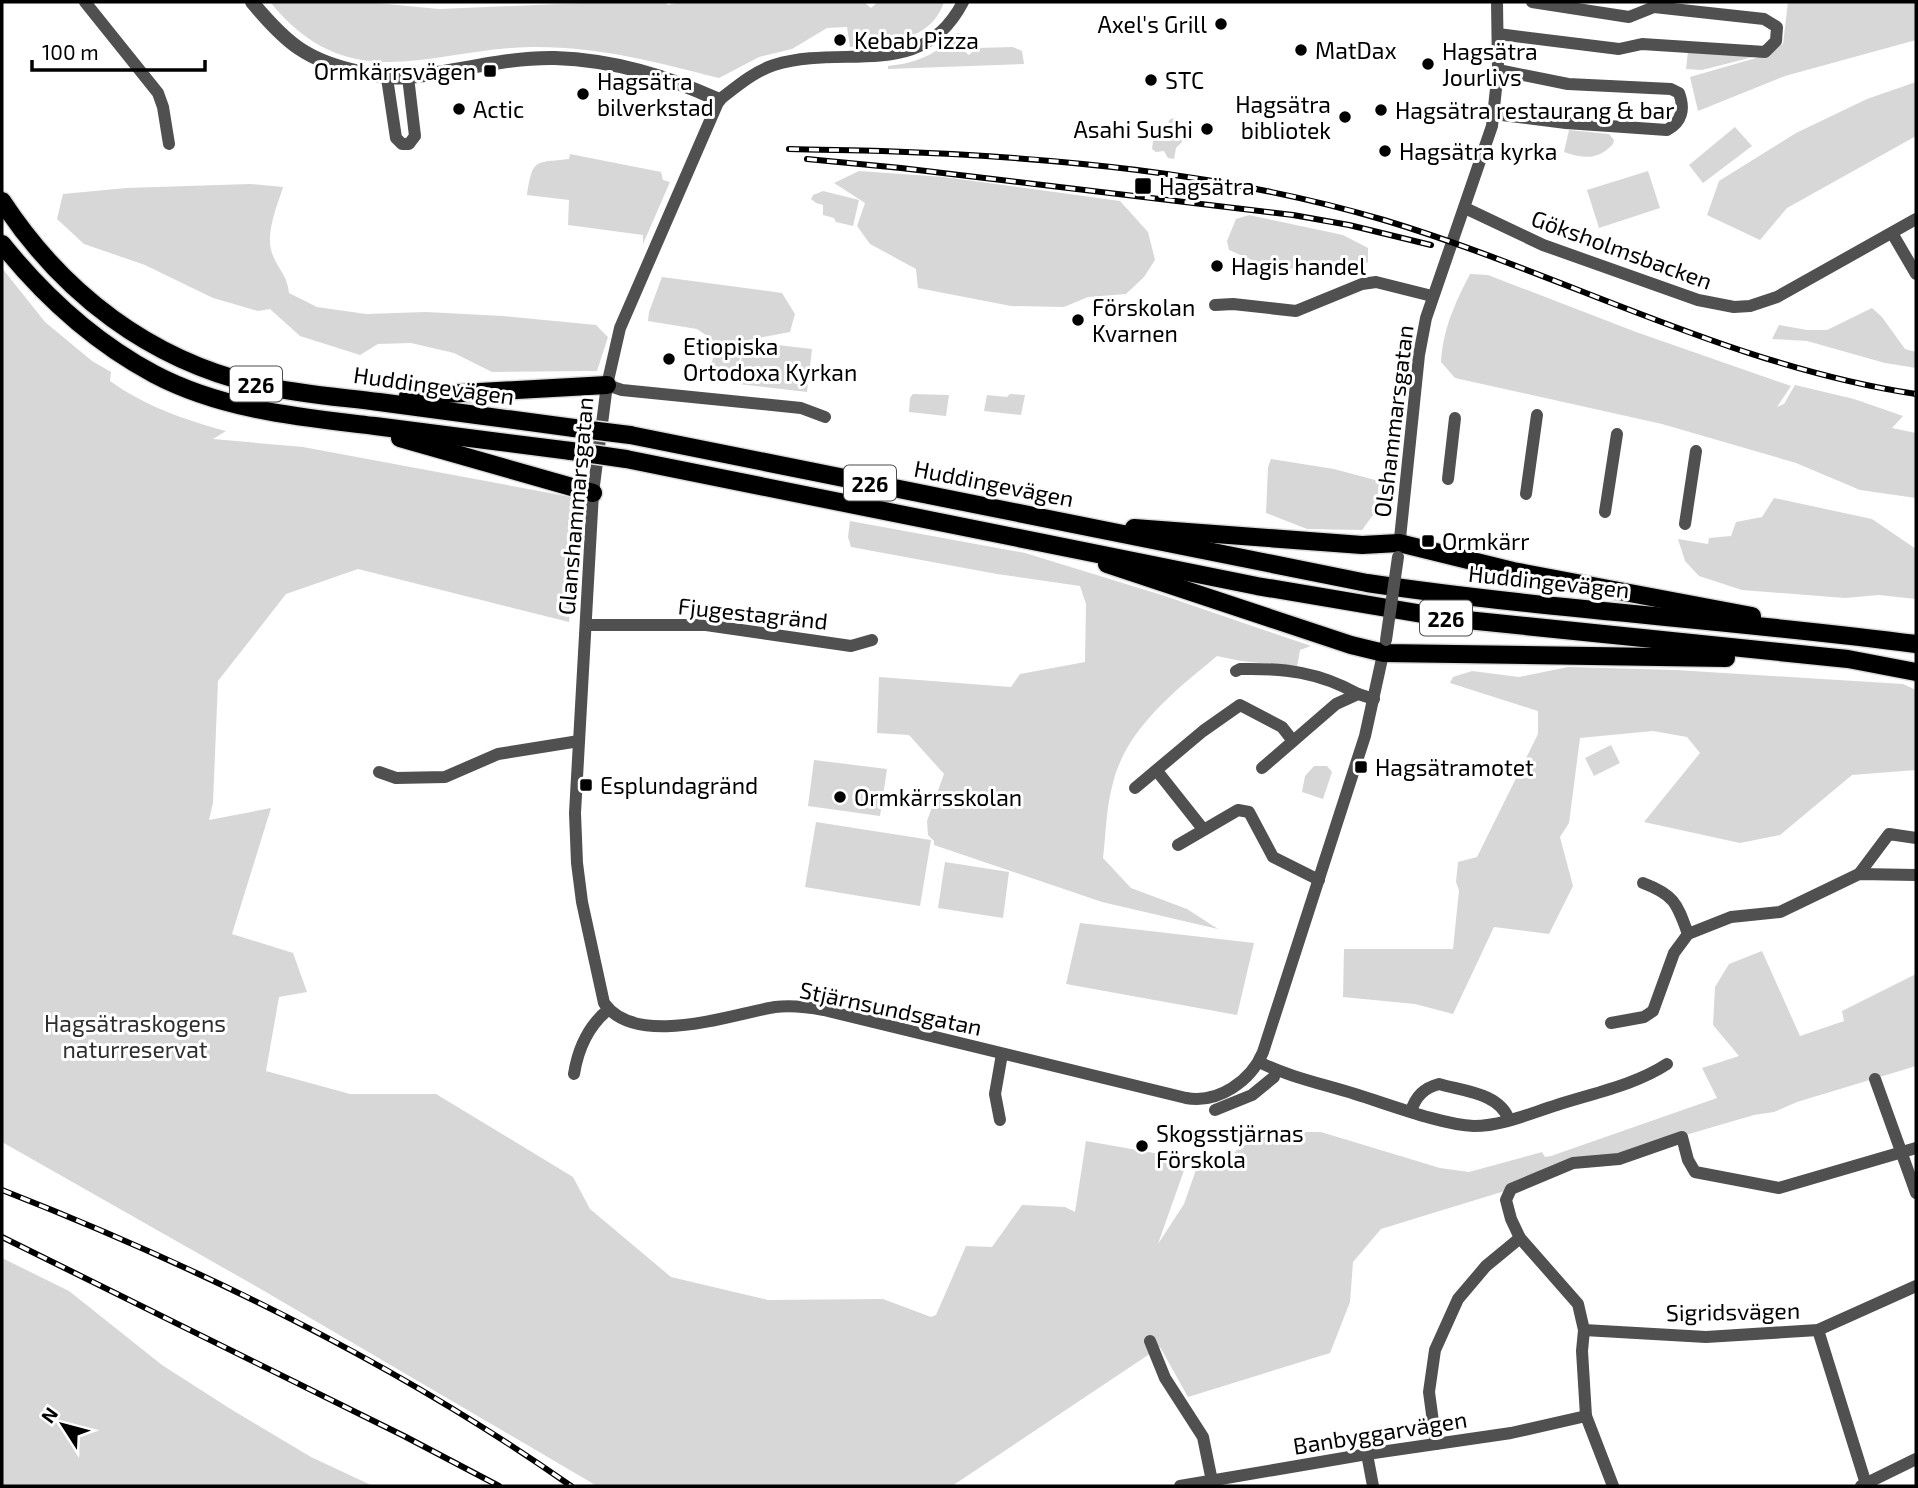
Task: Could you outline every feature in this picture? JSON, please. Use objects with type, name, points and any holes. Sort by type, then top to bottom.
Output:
[{"type":"main road","name":"Huddingevägen","points":[[2,201],[46,258],[116,323],[164,351],[209,371],[260,386],[630,435],[1284,568],[1449,596],[1794,629],[1916,645]]},
{"type":"main road","name":"Huddingevägen","points":[[2,244],[57,304],[102,342],[155,374],[200,394],[255,410],[626,459],[1257,586],[1447,618],[1824,656],[1916,672]]},
{"type":"main road","points":[[330,396],[433,397],[607,385]]},
{"type":"main road","points":[[346,422],[593,493]]},
{"type":"main road","points":[[1109,531],[1142,527],[1399,550],[1750,615],[1794,629]]},
{"type":"main road","points":[[1072,548],[1116,567],[1352,645],[1749,658],[1824,656]]},
{"type":"street","points":[[85,2],[158,93],[169,144]]},
{"type":"street","points":[[252,2],[272,27],[293,46],[321,62],[387,78],[515,59],[566,59],[655,74],[719,100]]},
{"type":"street","name":"Glanshammarsgatan","points":[[609,1009],[602,996],[582,902],[575,813],[593,493],[607,385],[620,328],[719,100],[751,76],[773,65],[815,58],[887,55],[915,50],[939,35],[963,2]]},
{"type":"street","name":"Olshammarsgatan","points":[[1259,1062],[1365,736],[1374,699],[1399,550],[1419,355],[1432,296],[1492,127],[1498,70],[1497,2]]},
{"type":"street","points":[[1498,34],[1619,49],[1642,44],[1765,52],[1776,41],[1777,27],[1764,19],[1654,7],[1629,17],[1532,2]]},
{"type":"street","points":[[1494,114],[1566,123],[1667,130],[1676,125],[1682,113],[1679,93],[1671,89],[1568,84],[1498,70]]},
{"type":"street","points":[[387,78],[396,138],[401,144],[409,144],[415,136],[408,77]]},
{"type":"street","name":"Göksholmsbacken","points":[[1465,208],[1543,245],[1698,300],[1734,307],[1750,306],[1777,297],[1916,219]]},
{"type":"street","points":[[1892,233],[1916,274]]},
{"type":"street","points":[[1215,305],[1233,304],[1296,311],[1362,284],[1376,282],[1432,296]]},
{"type":"street","points":[[607,385],[622,390],[801,408],[825,417]]},
{"type":"street","points":[[1526,494],[1537,415]]},
{"type":"street","points":[[1448,479],[1455,418]]},
{"type":"street","points":[[1605,512],[1617,434]]},
{"type":"street","points":[[1685,524],[1696,451]]},
{"type":"street","name":"Fjugestagränd","points":[[586,625],[706,625],[851,646],[872,640]]},
{"type":"street","points":[[1236,671],[1267,668],[1296,671],[1374,699]]},
{"type":"street","points":[[1262,768],[1336,704],[1358,694]]},
{"type":"street","points":[[1135,788],[1203,731],[1240,705],[1282,727],[1293,741]]},
{"type":"street","points":[[379,772],[396,778],[445,777],[498,754],[579,741]]},
{"type":"street","points":[[1157,771],[1203,829]]},
{"type":"street","points":[[1178,845],[1238,810],[1244,810],[1249,812],[1273,857],[1319,880]]},
{"type":"street","points":[[1859,874],[1889,834],[1916,838]]},
{"type":"street","points":[[1611,1023],[1644,1017],[1653,1011],[1674,953],[1688,934],[1731,917],[1780,912],[1859,874],[1916,875]]},
{"type":"street","points":[[1643,883],[1659,889],[1676,902],[1688,934]]},
{"type":"street","name":"Stjärnsundsgatan","points":[[609,1009],[613,1014],[632,1021],[670,1026],[696,1025],[775,1007],[800,1006],[1197,1100],[1211,1099],[1223,1094],[1259,1062]]},
{"type":"street","points":[[574,1074],[580,1049],[600,1017],[609,1009]]},
{"type":"street","name":"Stjärnsundsgatan","points":[[1000,1120],[995,1094],[1002,1054]]},
{"type":"street","points":[[1259,1062],[1278,1071],[1411,1111],[1448,1122],[1474,1126],[1508,1120],[1650,1075],[1667,1064]]},
{"type":"street","points":[[1215,1110],[1252,1096],[1274,1077]]},
{"type":"street","points":[[1875,1079],[1916,1193]]},
{"type":"street","points":[[1411,1111],[1418,1095],[1439,1084],[1495,1101],[1506,1112],[1508,1120]]},
{"type":"street","points":[[1613,1486],[1586,1416],[1582,1351],[1584,1330],[1578,1304],[1520,1238],[1506,1200],[1511,1189],[1573,1163],[1619,1159],[1682,1137],[1688,1160],[1695,1172],[1779,1188],[1916,1148]]},
{"type":"street","points":[[1436,1444],[1429,1392],[1435,1350],[1458,1299],[1486,1266],[1520,1238]]},
{"type":"street","name":"Sigridsvägen","points":[[1584,1330],[1706,1337],[1818,1330],[1916,1286]]},
{"type":"street","points":[[1818,1330],[1863,1485],[1916,1460]]},
{"type":"street","points":[[1150,1341],[1165,1378],[1203,1437],[1213,1483]]},
{"type":"street","name":"Banbyggarvägen","points":[[1180,1486],[1213,1483],[1367,1454],[1511,1433],[1586,1416]]},
{"type":"street","points":[[1367,1454],[1374,1486]]},
{"type":"green space","points":[[270,2],[366,2],[439,9],[608,2],[664,2],[668,5],[680,2],[864,2],[871,8],[878,2],[944,2],[929,25],[905,38],[850,47],[847,27],[827,28],[792,49],[759,57],[719,78],[626,56],[555,47],[494,50],[392,62],[361,60],[330,51],[300,32]]},
{"type":"green space","points":[[1788,2],[1916,2],[1916,40],[1785,76],[1698,111],[1690,77],[1763,56],[1783,44]]},
{"type":"green space","points":[[957,33],[963,34],[956,44],[969,55],[976,48],[1013,47],[1022,51],[1024,64],[888,69],[888,66],[909,63],[926,56],[942,47]]},
{"type":"green space","points":[[1688,51],[1753,57],[1702,70],[1686,69]]},
{"type":"green space","points":[[1916,82],[1916,136],[1787,208],[1760,240],[1707,215],[1719,181],[1796,133],[1867,99]]},
{"type":"green space","points":[[1173,118],[1177,121],[1182,142],[1176,148],[1174,159],[1168,158],[1164,151],[1156,152],[1152,149],[1154,135]]},
{"type":"green space","points":[[1735,127],[1752,146],[1703,183],[1689,165]]},
{"type":"green space","points":[[1569,130],[1609,134],[1614,140],[1613,144],[1602,153],[1590,157],[1564,152]]},
{"type":"green space","points":[[570,154],[661,172],[663,180],[670,182],[643,244],[643,235],[568,225],[569,200],[527,195],[531,174],[537,165],[569,159]]},
{"type":"green space","points":[[859,171],[944,177],[1120,201],[1148,232],[1155,260],[1144,277],[1126,294],[1088,297],[1064,307],[1011,306],[918,288],[916,269],[870,244],[857,226],[865,203],[834,183]]},
{"type":"green space","points":[[1648,171],[1660,208],[1599,228],[1587,190]]},
{"type":"green space","points":[[250,184],[283,187],[272,222],[270,241],[271,250],[285,278],[289,293],[317,307],[366,314],[426,312],[596,325],[608,337],[597,371],[492,372],[454,353],[411,343],[378,344],[360,355],[300,336],[270,309],[258,311],[213,298],[145,265],[84,244],[57,219],[63,194],[126,188]]},
{"type":"green space","points":[[823,191],[859,200],[853,226],[823,215],[823,205],[811,199],[813,195]]},
{"type":"green space","points":[[1249,215],[1343,235],[1368,248],[1368,262],[1344,272],[1320,277],[1298,269],[1268,267],[1229,250],[1227,241],[1236,219]]},
{"type":"green space","name":"Hagsätraskogens naturreservat","points":[[2,268],[45,322],[92,361],[111,372],[110,381],[137,398],[166,411],[226,431],[213,439],[303,447],[582,499],[569,622],[358,569],[286,594],[218,681],[213,803],[209,820],[271,808],[232,934],[293,953],[307,992],[279,997],[266,1071],[350,1094],[436,1094],[573,1177],[590,1209],[671,1277],[768,1300],[883,1299],[931,1317],[936,1315],[966,1246],[992,1247],[1022,1205],[1065,1207],[1075,1212],[1086,1141],[1188,1159],[1158,1244],[1184,1204],[1197,1167],[1223,1166],[1237,1150],[1255,1139],[1282,1132],[1321,1132],[1440,1168],[1469,1172],[1542,1152],[1545,1157],[1551,1156],[1717,1098],[1702,1068],[1739,1056],[1713,1025],[1715,987],[1729,964],[1762,951],[1800,1036],[1844,1021],[1842,1011],[1916,974],[1916,1066],[1797,1102],[1774,1112],[1754,1115],[1511,1186],[1508,1190],[1381,1229],[1353,1262],[1350,1302],[1330,1353],[1188,1397],[1160,1347],[952,1486],[597,1486],[259,1288],[2,1142]]},
{"type":"green space","points":[[1470,274],[1488,275],[1636,332],[1791,386],[1777,407],[1784,404],[1795,385],[1854,399],[1903,416],[1892,428],[1916,433],[1916,498],[1860,490],[1796,463],[1662,424],[1455,378],[1441,362],[1442,350],[1451,316]]},
{"type":"green space","points":[[662,277],[782,293],[795,314],[790,332],[743,341],[812,349],[807,392],[739,384],[743,343],[738,368],[726,379],[710,370],[715,350],[712,339],[697,329],[648,321]]},
{"type":"green space","points":[[1872,308],[1882,317],[1905,349],[1916,352],[1916,368],[1885,363],[1807,341],[1772,339],[1779,325],[1827,330]]},
{"type":"green space","points":[[913,394],[949,395],[946,416],[909,412]]},
{"type":"green space","points":[[1010,394],[1025,395],[1021,415],[984,411],[987,395],[1007,397]]},
{"type":"green space","points":[[1271,459],[1334,469],[1379,481],[1376,511],[1362,530],[1307,529],[1266,513],[1268,467]]},
{"type":"green space","points":[[1774,498],[1872,519],[1916,549],[1916,599],[1879,595],[1845,598],[1742,590],[1699,576],[1685,561],[1678,539],[1708,544],[1709,538],[1731,536],[1736,522],[1762,517]]},
{"type":"green space","points":[[850,521],[1025,553],[1165,596],[1311,646],[1300,650],[1297,667],[1217,656],[1154,712],[1129,745],[1113,783],[1103,858],[1131,888],[1187,909],[1218,929],[1102,902],[934,845],[928,835],[927,821],[944,774],[909,735],[877,733],[879,677],[1011,687],[1020,674],[1085,662],[1086,604],[1080,586],[997,574],[851,547],[848,537]]},
{"type":"green space","points":[[1568,667],[1676,670],[1903,684],[1916,690],[1916,770],[1852,775],[1780,835],[1740,843],[1644,822],[1700,753],[1687,737],[1653,731],[1580,738],[1569,823],[1560,837],[1573,886],[1549,934],[1494,927],[1453,1014],[1415,1004],[1343,997],[1344,949],[1453,949],[1459,890],[1456,882],[1458,862],[1477,857],[1538,734],[1538,711],[1450,683],[1453,677],[1472,671],[1519,677]]},
{"type":"green space","points":[[1611,745],[1620,763],[1594,776],[1585,758]]},
{"type":"green space","points":[[814,760],[887,769],[880,816],[808,806]]},
{"type":"green space","points":[[1314,766],[1327,766],[1332,772],[1323,799],[1302,792],[1305,776]]},
{"type":"green space","points":[[816,822],[931,840],[920,906],[805,887]]},
{"type":"green space","points":[[945,862],[1009,872],[1003,918],[938,908]]},
{"type":"green space","points":[[1080,923],[1254,943],[1237,1015],[1066,984]]},
{"type":"green space","points":[[2,1258],[69,1291],[162,1365],[229,1408],[311,1457],[373,1486],[2,1486]]},
{"type":"railway","points":[[789,149],[945,154],[1072,163],[1261,190],[1384,220],[1451,242],[1647,317],[1780,363],[1847,381],[1916,394]]},
{"type":"railway","points":[[807,159],[1293,215],[1349,225],[1431,245]]},
{"type":"railway","points":[[2,1190],[150,1252],[296,1321],[436,1399],[571,1486]]},
{"type":"railway","points":[[2,1237],[404,1436],[499,1486]]},
{"type":"place","name":"Axel's Grill","points":[[1221,24]]},
{"type":"place","name":"Kebab Pizza","points":[[840,40]]},
{"type":"place","name":"MatDax","points":[[1301,50]]},
{"type":"place","name":"Hagsätra Jourlivs","points":[[1428,64]]},
{"type":"place","name":"Ormkärrsvägen","points":[[490,71]]},
{"type":"place","name":"STC","points":[[1151,80]]},
{"type":"place","name":"Hagsätra bilverkstad","points":[[583,94]]},
{"type":"place","name":"Actic","points":[[459,109]]},
{"type":"place","name":"Hagsätra restaurang & bar","points":[[1381,110]]},
{"type":"place","name":"Hagsätra bibliotek","points":[[1345,117]]},
{"type":"place","name":"Asahi Sushi","points":[[1207,129]]},
{"type":"place","name":"Hagsätra kyrka","points":[[1385,151]]},
{"type":"place","name":"Hagsätra","points":[[1143,186]]},
{"type":"place","name":"Hagis handel","points":[[1217,266]]},
{"type":"place","name":"Förskolan Kvarnen","points":[[1078,320]]},
{"type":"place","name":"Etiopiska Ortodoxa Kyrkan","points":[[669,359]]},
{"type":"place","name":"Ormkärr","points":[[1428,541]]},
{"type":"place","name":"Hagsätramotet","points":[[1361,767]]},
{"type":"place","name":"Esplundagränd","points":[[586,785]]},
{"type":"place","name":"Ormkärrsskolan","points":[[840,797]]},
{"type":"place","name":"Skogsstjärnas Förskola","points":[[1142,1146]]}]
